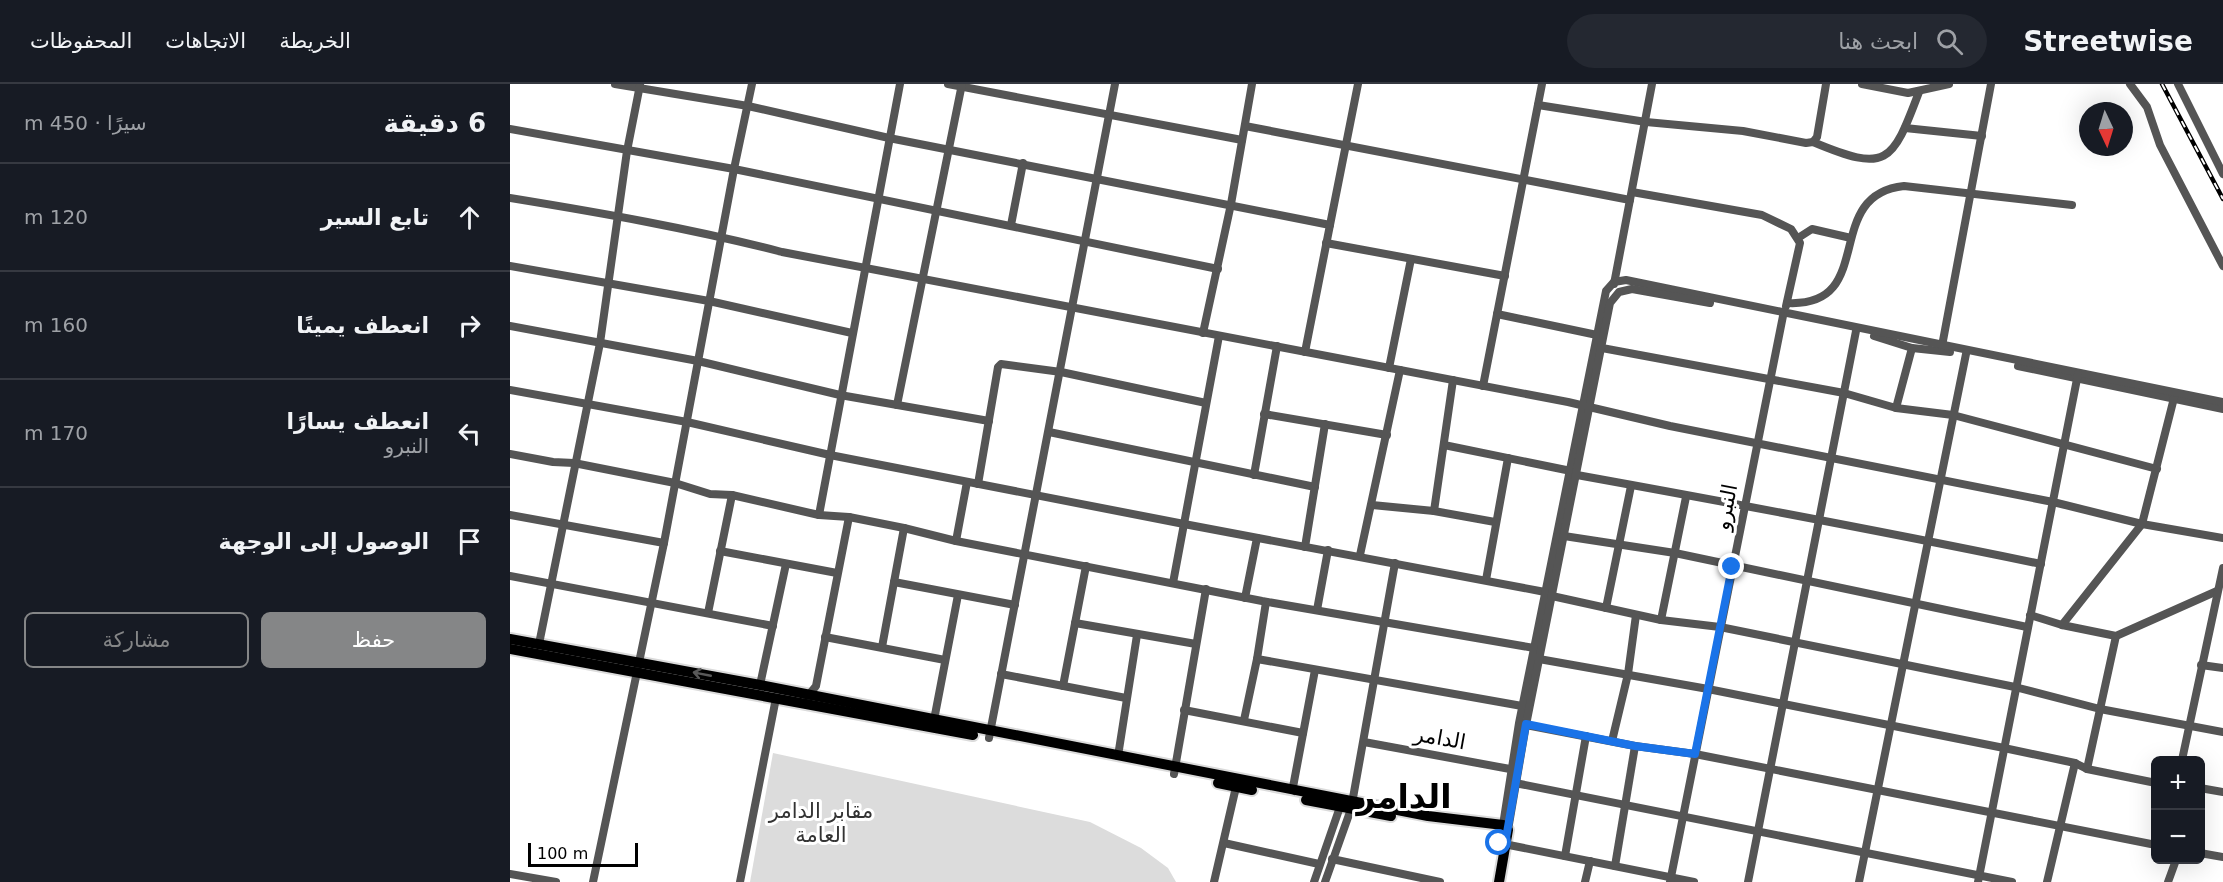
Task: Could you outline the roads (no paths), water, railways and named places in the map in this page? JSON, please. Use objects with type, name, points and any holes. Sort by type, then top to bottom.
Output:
[{"type":"main road","points":[[510,639],[776,698],[806,699],[934,720],[990,735],[1118,756],[1236,787],[1428,816],[1504,835]]},
{"type":"main road","points":[[510,649],[760,685],[806,699],[1175,771],[1295,790],[1346,804]]},
{"type":"main road","points":[[1492,882],[1504,835]]},
{"type":"main road","points":[[1499,882],[1504,835]]},
{"type":"street","points":[[615,84],[640,86],[748,106],[890,138],[1097,177],[1330,225]]},
{"type":"street","points":[[593,882],[664,543],[721,236],[752,84]]},
{"type":"street","points":[[819,515],[900,84]]},
{"type":"street","points":[[948,84],[1242,140]]},
{"type":"street","points":[[990,735],[1115,84]]},
{"type":"street","points":[[1203,333],[1231,204],[1252,84]]},
{"type":"street","points":[[1305,352],[1358,84]]},
{"type":"street","points":[[1483,386],[1542,84]]},
{"type":"street","points":[[1587,406],[1602,348],[1652,84]]},
{"type":"street","points":[[1814,142],[1819,130],[1826,84]]},
{"type":"street","points":[[1862,84],[1908,93],[1949,84]]},
{"type":"street","points":[[1942,346],[1991,84]]},
{"type":"street","points":[[2130,84],[2147,107],[2160,145],[2223,266]]},
{"type":"street","points":[[2178,84],[2223,174]]},
{"type":"street","points":[[897,405],[962,85]]},
{"type":"street","points":[[539,644],[600,343],[627,151],[640,86]]},
{"type":"street","points":[[1538,105],[1646,122],[1743,131],[1806,143],[1814,142],[1851,157],[1868,160],[1882,159],[1890,154],[1905,128],[1920,92]]},
{"type":"street","points":[[1245,126],[1524,178],[1762,215],[1782,222],[1798,238],[1812,229],[1851,238]]},
{"type":"street","points":[[1905,128],[1982,136]]},
{"type":"street","points":[[510,129],[734,169],[1218,269]]},
{"type":"street","points":[[1011,225],[1023,163]]},
{"type":"street","points":[[1786,303],[1807,304],[1828,293],[1839,279],[1851,238],[1865,203],[1887,188],[1904,186],[2072,205]]},
{"type":"street","points":[[510,198],[618,216],[922,280],[1587,406],[1670,426],[2053,502],[2142,524],[2223,538]]},
{"type":"street","name":"النبرو","points":[[1670,879],[1769,380],[1800,243],[1798,238]]},
{"type":"street","points":[[1326,243],[1505,276]]},
{"type":"street","points":[[1389,368],[1411,259]]},
{"type":"street","points":[[510,266],[709,301],[852,333]]},
{"type":"street","points":[[1504,835],[1539,659],[1548,594],[1587,406],[1597,336],[1606,291],[1614,282],[1626,280],[1856,331],[1912,348],[1966,354],[2223,402]]},
{"type":"street","points":[[1610,303],[1619,292],[1632,289],[1783,315],[1942,346],[2223,409]]},
{"type":"street","points":[[1497,314],[1597,336]]},
{"type":"street","points":[[510,327],[698,361],[840,395],[989,421]]},
{"type":"street","points":[[1748,882],[1856,331]]},
{"type":"street","points":[[1173,583],[1219,336]]},
{"type":"street","points":[[1254,475],[1277,346]]},
{"type":"street","points":[[1602,348],[1844,393],[1896,408],[1953,415],[2157,469]]},
{"type":"street","points":[[1896,408],[1912,348]]},
{"type":"street","points":[[1859,882],[1966,354]]},
{"type":"street","points":[[978,484],[998,367],[1001,364],[1061,372],[1206,403]]},
{"type":"street","points":[[1360,555],[1400,370]]},
{"type":"street","points":[[1978,879],[2078,376]]},
{"type":"street","points":[[1434,511],[1454,380]]},
{"type":"street","points":[[510,390],[687,422],[830,455],[1184,525],[1360,555],[1486,580],[1636,615],[1720,627],[2015,687],[2100,709],[2223,732]]},
{"type":"street","points":[[2062,625],[2142,524],[2174,398]]},
{"type":"street","points":[[1264,414],[1387,435]]},
{"type":"street","points":[[1305,547],[1325,424]]},
{"type":"street","points":[[1049,432],[1315,487]]},
{"type":"street","points":[[1444,445],[1686,497],[1745,504],[2041,564]]},
{"type":"street","points":[[510,454],[553,462],[574,463],[675,483],[710,494],[732,495],[819,515],[849,517],[1024,555],[1266,602],[1534,648]]},
{"type":"street","points":[[1486,580],[1508,458]]},
{"type":"street","points":[[1504,835],[1510,769],[1522,706],[1534,648],[1564,536],[1574,473]]},
{"type":"street","points":[[956,541],[967,482]]},
{"type":"street","points":[[1606,608],[1631,486]]},
{"type":"street","points":[[708,613],[732,495]]},
{"type":"street","points":[[1661,620],[1686,497]]},
{"type":"street","points":[[1372,505],[1434,511],[1495,522]]},
{"type":"street","points":[[510,515],[664,543]]},
{"type":"street","points":[[806,699],[816,686],[849,517]]},
{"type":"street","points":[[882,647],[904,528]]},
{"type":"street","points":[[1564,536],[1676,553],[1732,567],[2028,627]]},
{"type":"street","points":[[1245,598],[1257,538]]},
{"type":"street","points":[[1317,610],[1328,550]]},
{"type":"street","points":[[720,551],[837,573]]},
{"type":"street","points":[[1325,882],[1364,742],[1395,563]]},
{"type":"street","points":[[760,685],[786,564]]},
{"type":"street","points":[[1063,686],[1086,566]]},
{"type":"street","points":[[2183,756],[2223,568]]},
{"type":"street","points":[[510,576],[773,626]]},
{"type":"street","points":[[894,582],[1014,605]]},
{"type":"street","points":[[1175,771],[1206,589]]},
{"type":"street","points":[[2030,615],[2062,625],[2116,636],[2217,591]]},
{"type":"street","points":[[934,720],[958,595]]},
{"type":"street","points":[[1244,720],[1266,602]]},
{"type":"street","points":[[2214,604],[2223,605]]},
{"type":"street","points":[[1612,741],[1628,674],[1636,615]]},
{"type":"street","points":[[1075,623],[1196,644]]},
{"type":"street","points":[[1118,756],[1137,635]]},
{"type":"street","points":[[2087,769],[2116,636]]},
{"type":"street","points":[[825,637],[945,660]]},
{"type":"street","points":[[1257,659],[1522,706]]},
{"type":"street","points":[[1539,659],[1708,688],[2075,763],[2087,769],[2151,782]]},
{"type":"street","points":[[2201,664],[2223,668]]},
{"type":"street","points":[[1295,790],[1293,787],[1315,670]]},
{"type":"street","points":[[1001,674],[1126,698]]},
{"type":"street","points":[[740,882],[776,698]]},
{"type":"street","points":[[1184,710],[1303,733]]},
{"type":"street","points":[[1526,724],[1635,746],[1695,754],[2151,844]]},
{"type":"street","points":[[1565,856],[1586,736]]},
{"type":"street","name":"الدامر","points":[[1364,742],[1510,769]]},
{"type":"street","points":[[1615,866],[1627,806],[1635,746]]},
{"type":"street","points":[[2047,882],[2075,763]]},
{"type":"street","points":[[1515,783],[1978,879],[2012,882]]},
{"type":"street","points":[[1214,882],[1236,787]]},
{"type":"street","points":[[2205,789],[2223,792]]},
{"type":"street","points":[[1314,882],[1319,864],[1346,804]]},
{"type":"street","points":[[1504,835],[1565,856],[1670,879],[1694,882]]},
{"type":"street","points":[[1224,843],[1319,864]]},
{"type":"street","points":[[2205,854],[2223,857]]},
{"type":"street","points":[[1332,859],[1440,882]]},
{"type":"street","points":[[1585,882],[1590,861]]},
{"type":"street","points":[[2169,882],[2175,864]]},
{"type":"street","points":[[510,874],[556,882]]},
{"type":"railway","points":[[2162,84],[2223,199]]},
{"type":"district","name":"الدامر","points":[[1404,796]]},
{"type":"park label","name":"مقابر الدامر العامة","points":[[821,823]]}]
